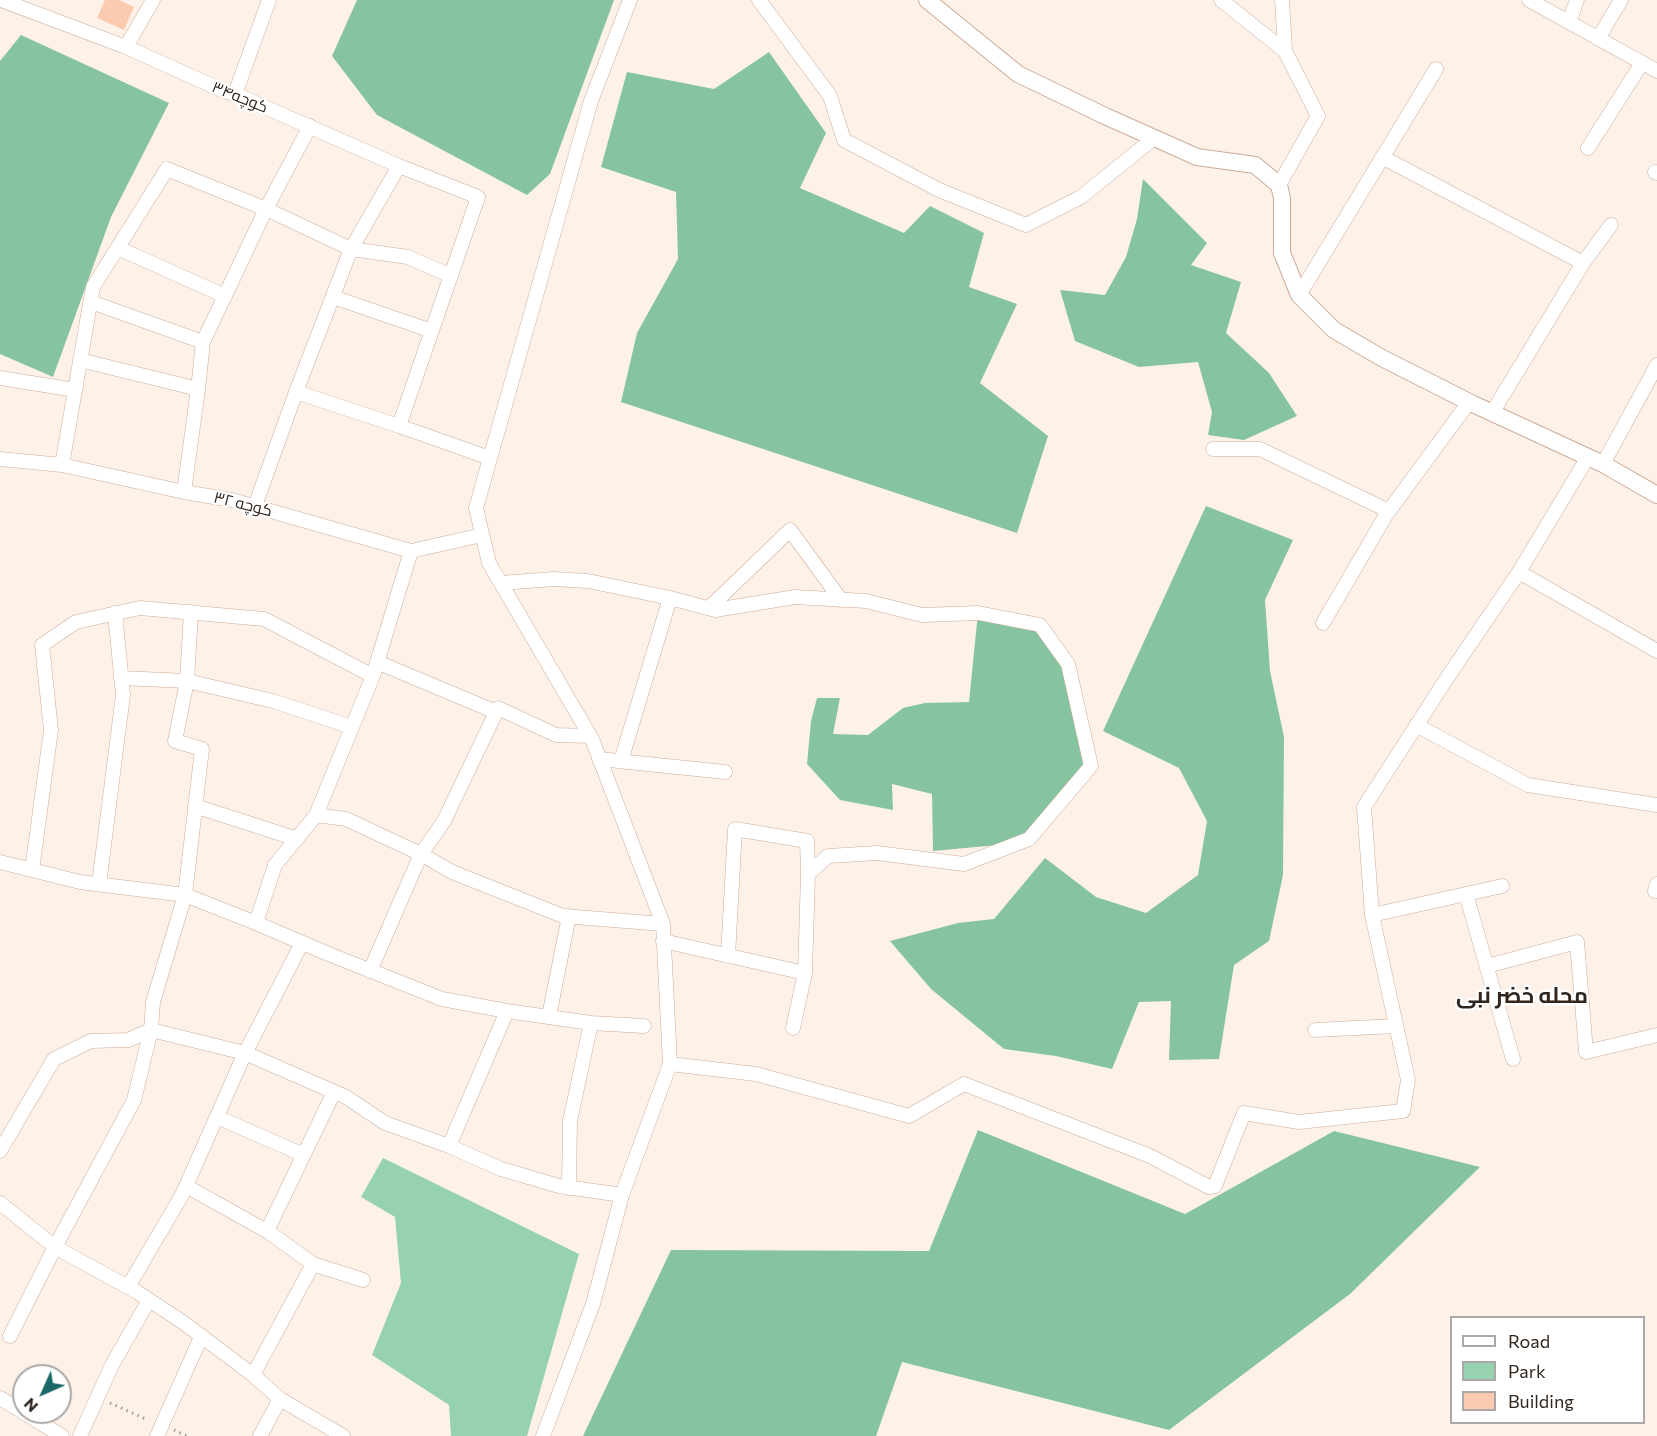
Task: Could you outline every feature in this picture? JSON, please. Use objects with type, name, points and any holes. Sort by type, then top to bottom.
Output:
[{"type":"street","points":[[126,47],[153,0]]},
{"type":"street","points":[[235,94],[269,0]]},
{"type":"street","points":[[543,1436],[593,1304],[621,1195],[670,1064],[663,924],[590,736],[489,563],[476,508],[591,101],[630,0]]},
{"type":"street","points":[[759,0],[830,96],[844,140],[939,190],[1026,225],[1081,197],[1155,138]]},
{"type":"street","points":[[927,0],[1018,74],[1197,157],[1255,165],[1279,185],[1282,198],[1282,253],[1299,295],[1335,330],[1382,358],[1469,402],[1596,461],[1657,495]]},
{"type":"street","points":[[1221,0],[1285,51]]},
{"type":"street","points":[[1279,185],[1318,116],[1285,51],[1282,0]]},
{"type":"street","points":[[1529,0],[1657,70]]},
{"type":"street","points":[[1569,22],[1577,0]]},
{"type":"street","points":[[1598,39],[1621,0]]},
{"type":"street","name":"کوچه۳۴","points":[[10,1],[126,47],[399,166],[478,197],[451,276]]},
{"type":"street","points":[[1588,148],[1642,63]]},
{"type":"street","points":[[1299,295],[1436,69]]},
{"type":"street","points":[[184,492],[203,342],[266,210],[310,126]]},
{"type":"street","points":[[1382,157],[1583,262]]},
{"type":"street","points":[[255,506],[351,249],[399,166]]},
{"type":"street","points":[[62,465],[93,287],[167,170],[266,210],[351,249],[408,257],[451,276],[399,426]]},
{"type":"street","points":[[1492,413],[1583,262],[1611,225]]},
{"type":"street","points":[[118,248],[225,296]]},
{"type":"street","points":[[333,297],[432,331]]},
{"type":"street","points":[[91,302],[203,342]]},
{"type":"street","points":[[80,360],[198,389]]},
{"type":"street","points":[[670,1064],[756,1074],[909,1116],[964,1084],[1150,1156],[1209,1187],[1215,1186],[1244,1113],[1299,1122],[1403,1111],[1408,1080],[1372,915],[1364,807],[1447,678],[1596,461],[1657,365]]},
{"type":"street","points":[[0,378],[75,390]]},
{"type":"street","points":[[296,392],[490,458]]},
{"type":"street","points":[[1323,623],[1389,511],[1469,402]]},
{"type":"street","points":[[1213,449],[1260,449],[1389,511]]},
{"type":"street","name":"کوچه ۳۲","points":[[0,459],[62,465],[184,492],[232,500],[411,550],[482,535]]},
{"type":"street","points":[[709,608],[790,530],[841,600]]},
{"type":"street","points":[[256,923],[275,865],[316,816],[375,669],[411,550]]},
{"type":"street","points":[[1519,572],[1657,651]]},
{"type":"street","points":[[501,583],[554,579],[588,581],[715,610],[795,597],[866,601],[922,615],[978,613],[1040,625],[1068,664],[1091,766],[1029,839],[964,864],[878,854],[828,856],[808,874]]},
{"type":"street","points":[[621,761],[670,598]]},
{"type":"street","points":[[32,870],[51,730],[42,645],[76,622],[140,608],[264,619],[375,669],[496,712]]},
{"type":"street","points":[[10,1336],[134,1100],[151,1030],[153,1002],[185,895],[202,749],[175,741],[187,681],[191,612]]},
{"type":"street","points":[[99,884],[123,695],[115,613]]},
{"type":"street","points":[[121,678],[187,681],[273,701],[352,727]]},
{"type":"street","points":[[370,971],[421,854],[444,821],[498,708],[556,735],[590,736]]},
{"type":"street","points":[[1416,725],[1528,785],[1657,805]]},
{"type":"street","points":[[599,759],[725,772]]},
{"type":"street","points":[[195,806],[297,839]]},
{"type":"street","points":[[316,816],[346,819],[421,854],[452,872],[563,916],[663,924]]},
{"type":"street","points":[[728,956],[735,829],[807,841],[805,973],[793,1028]]},
{"type":"street","points":[[0,862],[80,882],[185,895],[442,999],[591,1023],[644,1026]]},
{"type":"street","points":[[1657,884],[1655,891],[1657,891]]},
{"type":"street","points":[[1372,915],[1502,886]]},
{"type":"street","points":[[1466,894],[1513,1059]]},
{"type":"street","points":[[549,1016],[569,916]]},
{"type":"street","points":[[663,941],[805,973]]},
{"type":"street","points":[[1487,966],[1577,942],[1586,1052],[1657,1035]]},
{"type":"street","points":[[128,1287],[186,1186],[245,1053],[302,943]]},
{"type":"street","points":[[449,1146],[507,1011]]},
{"type":"street","points":[[569,1188],[570,1121],[591,1023]]},
{"type":"street","points":[[1316,1030],[1396,1026]]},
{"type":"street","points":[[0,1151],[54,1059],[92,1041],[128,1040],[151,1030],[245,1053],[346,1097],[385,1123],[501,1168],[559,1186],[621,1195]]},
{"type":"street","points":[[334,1092],[267,1231],[313,1263],[363,1280]]},
{"type":"street","points":[[217,1117],[304,1155]]},
{"type":"street","points":[[186,1186],[272,1234]]},
{"type":"street","points":[[0,1203],[55,1247],[128,1287],[184,1323],[253,1375],[280,1399],[339,1435]]},
{"type":"street","points":[[253,1375],[313,1263]]},
{"type":"street","points":[[80,1436],[112,1365],[149,1300]]},
{"type":"street","points":[[159,1431],[201,1337]]},
{"type":"street","points":[[0,1398],[62,1436]]},
{"type":"street","points":[[260,1436],[280,1399]]},
{"type":"path","points":[[97,1398],[159,1431],[187,1436]]},
{"type":"green space","points":[[357,0],[614,0],[550,174],[527,195],[377,115],[332,56]]},
{"type":"green space","points":[[21,35],[169,103],[111,217],[53,377],[0,354],[0,61]]},
{"type":"green space","points":[[769,52],[826,133],[800,188],[904,233],[930,206],[984,233],[969,287],[1017,304],[980,383],[1048,436],[1017,533],[621,402],[637,333],[678,259],[676,192],[601,167],[627,72],[714,89]]},
{"type":"green space","points":[[1143,179],[1207,243],[1191,265],[1241,282],[1226,333],[1269,373],[1297,416],[1244,440],[1208,435],[1212,412],[1198,362],[1139,367],[1075,341],[1060,290],[1105,295],[1126,257],[1137,219]]},
{"type":"green space","points":[[1206,506],[1293,540],[1265,600],[1270,671],[1284,737],[1283,875],[1269,941],[1234,965],[1219,1059],[1169,1060],[1171,1001],[1139,1002],[1112,1069],[1056,1056],[1004,1049],[931,989],[890,941],[958,923],[994,919],[1045,858],[1096,897],[1146,913],[1198,875],[1207,821],[1179,768],[1103,731]]},
{"type":"green space","points":[[978,613],[1040,625],[1068,664],[1091,766],[1019,843],[933,851],[932,794],[892,784],[893,810],[840,800],[807,764],[811,721],[817,698],[840,698],[833,734],[868,735],[903,708],[925,703],[969,702]]},
{"type":"green space","points":[[978,1130],[1185,1214],[1334,1131],[1480,1167],[1350,1294],[1169,1430],[902,1362],[876,1436],[583,1436],[671,1250],[929,1251]]},
{"type":"green space","points":[[383,1158],[579,1254],[527,1436],[451,1436],[449,1405],[372,1355],[401,1283],[395,1217],[361,1197]]},
{"type":"building","points":[[105,0],[119,0],[134,7],[124,30],[97,18]]},
{"type":"district","name":"محله خضر نبی","points":[[1522,996]]}]
